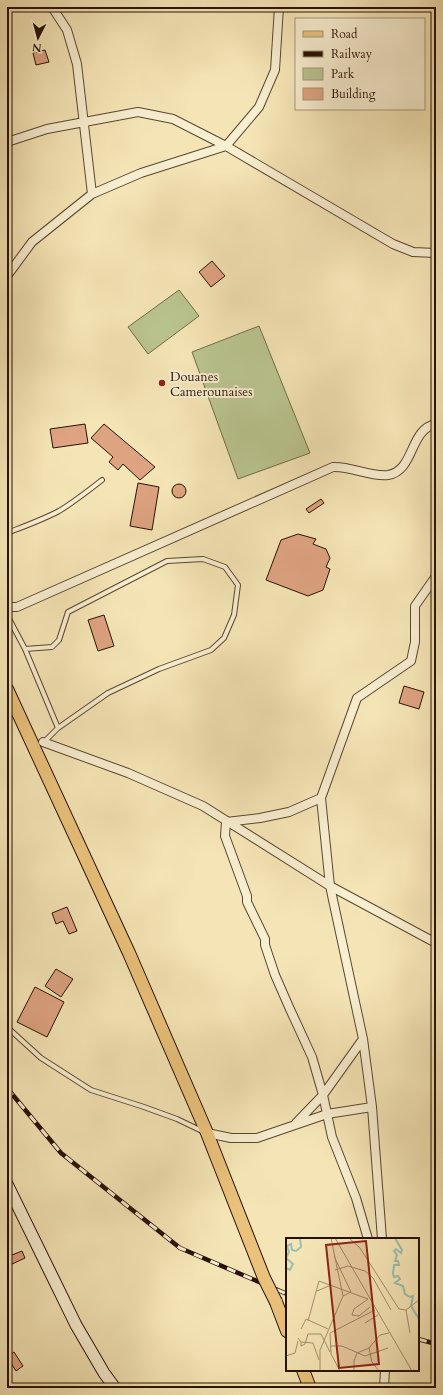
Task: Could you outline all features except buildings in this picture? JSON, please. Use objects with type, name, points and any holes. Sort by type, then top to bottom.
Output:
[{"type":"main road","points":[[7,689],[39,746],[207,1133],[264,1278],[276,1302],[286,1327]]},
{"type":"main road","points":[[303,1371],[310,1388]]},
{"type":"street","points":[[52,7],[67,30],[77,64],[85,122],[92,194]]},
{"type":"street","points":[[7,276],[32,242],[92,194],[141,173],[226,146],[259,107],[275,70],[278,7]]},
{"type":"street","points":[[7,142],[47,129],[138,112],[173,120],[226,146],[393,244],[413,252],[436,253]]},
{"type":"street","points":[[7,607],[16,607],[333,467],[342,467],[368,473],[388,475],[400,470],[410,456],[420,434],[429,425],[436,424]]},
{"type":"street","points":[[382,1238],[372,1107],[363,1039],[330,886],[321,798],[357,698],[411,661],[415,642],[415,606],[436,576]]},
{"type":"street","points":[[39,746],[128,773],[202,806],[330,886],[435,942]]},
{"type":"street","points":[[226,822],[260,818],[289,812],[321,798]]},
{"type":"street","points":[[226,822],[225,836],[247,896],[247,902],[265,939],[265,945],[283,994],[312,1058],[323,1095],[332,1137],[356,1198],[368,1238]]},
{"type":"street","points":[[295,1124],[323,1095],[363,1039]]},
{"type":"street","points":[[207,1133],[231,1138],[257,1138],[327,1114],[372,1107]]},
{"type":"street","points":[[7,1184],[76,1325],[104,1373],[115,1388]]},
{"type":"street","points":[[384,1388],[385,1371]]},
{"type":"lane","points":[[7,533],[36,522],[58,511],[102,480]]},
{"type":"lane","points":[[25,649],[52,647],[59,640],[68,612],[168,561],[203,560],[225,567],[238,585],[234,615],[224,638],[211,650],[159,669],[108,693],[58,728],[39,746]]},
{"type":"lane","points":[[7,615],[25,649],[58,728]]},
{"type":"lane","points":[[7,1027],[41,1058],[91,1090],[177,1119],[207,1133]]},
{"type":"green space","points":[[179,290],[199,316],[148,354],[128,327]]},
{"type":"green space","points":[[259,326],[310,453],[238,479],[192,352]]},
{"type":"railway","points":[[7,1088],[61,1153],[180,1248],[286,1294]]},
{"type":"railway","points":[[419,1339],[436,1344]]},
{"type":"place","name":"Douanes Camerounaises","points":[[162,383]]}]
